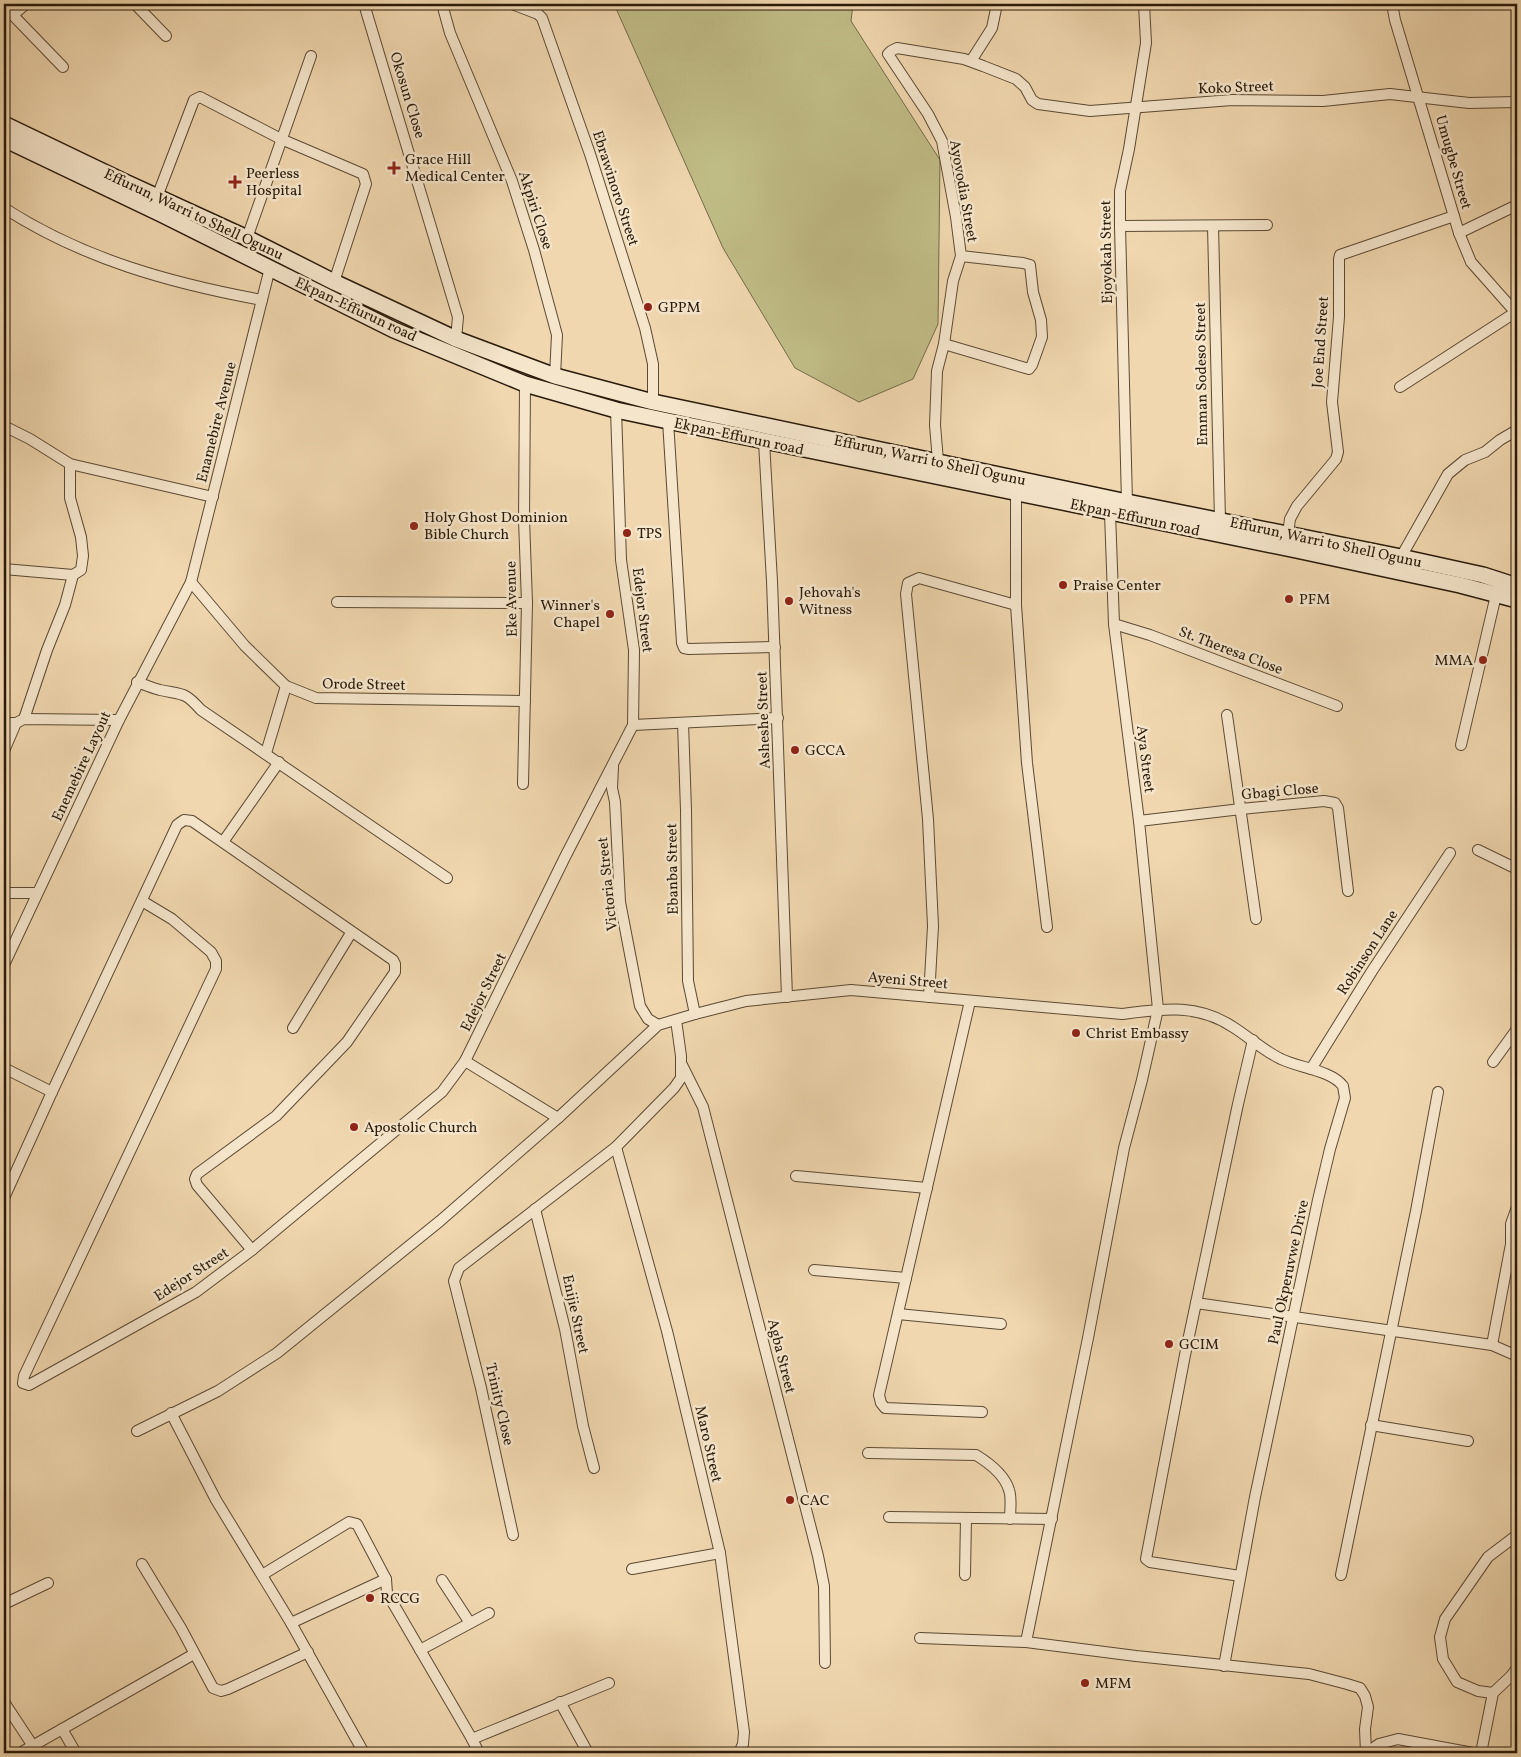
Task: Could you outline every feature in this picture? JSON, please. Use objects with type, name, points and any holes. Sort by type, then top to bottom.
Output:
[{"type":"main road","name":"Effurun, Warri to Shell Ogunu","points":[[4,124],[456,339],[555,376],[653,402],[1127,502],[1218,527],[1288,534],[1400,556],[1483,575],[1517,586]]},
{"type":"main road","name":"Ekpan-Effurun road","points":[[4,139],[161,214],[394,330],[525,384],[616,410],[764,442],[1016,492],[1110,513],[1218,527],[1517,600]]},
{"type":"street","points":[[13,15],[26,4]]},
{"type":"street","points":[[135,4],[166,36]]},
{"type":"street","name":"Okosun Close","points":[[364,4],[458,317],[456,339]]},
{"type":"street","name":"Akpiri Close","points":[[442,4],[450,33],[512,181],[534,250],[557,335],[555,376]]},
{"type":"street","name":"Ebrawinoro Street","points":[[512,4],[538,14],[542,18],[590,154],[645,328],[653,364],[653,402]]},
{"type":"street","points":[[971,61],[992,28],[997,4]]},
{"type":"street","name":"Ejoyokah Street","points":[[1127,502],[1120,191],[1146,43],[1144,4]]},
{"type":"street","name":"Umugbe Street","points":[[1392,4],[1395,20],[1459,233],[1471,262],[1517,313]]},
{"type":"street","points":[[4,6],[63,67]]},
{"type":"street","name":"Ayovodia Street","points":[[938,461],[935,424],[937,371],[944,344],[953,281],[961,256],[942,141],[923,107],[888,54],[897,48],[964,58],[971,61]]},
{"type":"street","points":[[247,238],[311,56]]},
{"type":"street","name":"Koko Street","points":[[971,61],[1016,79],[1025,87],[1032,100],[1038,104],[1090,111],[1232,100],[1323,101],[1390,94],[1469,103],[1517,102]]},
{"type":"street","points":[[157,196],[194,100],[200,97],[281,139],[363,174],[366,184],[334,282]]},
{"type":"street","points":[[1459,233],[1517,205]]},
{"type":"street","points":[[4,208],[55,238],[100,257],[206,290],[262,300]]},
{"type":"street","name":"Joe End Street","points":[[1288,534],[1290,519],[1297,506],[1336,459],[1338,452],[1332,402],[1339,317],[1340,254],[1454,216]]},
{"type":"street","points":[[1120,226],[1267,225]]},
{"type":"street","name":"Emman Sodeso Street","points":[[1213,226],[1218,527]]},
{"type":"street","points":[[944,344],[1029,368],[1032,365],[1042,337],[1041,320],[1033,292],[1030,265],[961,256]]},
{"type":"street","name":"Enamebire Avenue","points":[[191,582],[270,268]]},
{"type":"street","points":[[1400,387],[1517,313]]},
{"type":"street","name":"Eke Avenue","points":[[523,784],[527,603],[524,519],[525,384]]},
{"type":"street","name":"Edejor Street","points":[[142,901],[172,919],[211,952],[216,961],[216,969],[28,1367],[23,1383],[29,1385],[196,1292],[252,1250],[442,1092],[466,1061],[633,725],[634,650],[621,560],[616,410]]},
{"type":"street","points":[[668,421],[682,643],[684,648],[775,646]]},
{"type":"street","points":[[4,426],[30,439],[70,464],[213,497]]},
{"type":"street","points":[[1400,556],[1448,474],[1465,460],[1485,452],[1517,430]]},
{"type":"street","name":"Asheshe Street","points":[[764,442],[778,718],[787,997]]},
{"type":"street","points":[[4,569],[73,575],[81,570],[83,556],[81,537],[70,498],[70,464]]},
{"type":"street","points":[[1016,492],[1016,605],[1027,763],[1047,927]]},
{"type":"street","name":"Aya Street","points":[[1026,1642],[1088,1338],[1124,1148],[1158,1009],[1139,821],[1114,624],[1110,513]]},
{"type":"street","points":[[4,751],[20,721],[65,605],[73,575]]},
{"type":"street","points":[[929,997],[933,926],[928,819],[906,594],[908,583],[919,578],[1016,605]]},
{"type":"street","name":"Enemebire Layout","points":[[4,965],[137,682],[191,582]]},
{"type":"street","name":"Orode Street","points":[[191,582],[245,646],[286,686],[316,698],[525,701]]},
{"type":"street","points":[[1461,745],[1496,595]]},
{"type":"street","points":[[338,602],[527,603]]},
{"type":"street","name":"St. Theresa Close","points":[[1114,624],[1158,638],[1337,706]]},
{"type":"street","points":[[137,682],[160,690],[178,692],[191,698],[201,710],[447,878]]},
{"type":"street","points":[[266,753],[286,686]]},
{"type":"street","points":[[1228,715],[1256,919]]},
{"type":"street","points":[[633,725],[778,718]]},
{"type":"street","points":[[4,723],[20,721],[119,720]]},
{"type":"street","name":"Ebanba Street","points":[[683,723],[688,981],[695,1014]]},
{"type":"street","name":"Victoria Street","points":[[614,761],[612,788],[615,802],[620,902],[640,1006],[648,1019],[658,1025]]},
{"type":"street","points":[[223,842],[279,762]]},
{"type":"street","name":"Gbagi Close","points":[[1139,821],[1241,809],[1324,802],[1335,803],[1338,808],[1348,891]]},
{"type":"street","points":[[4,1198],[177,825],[184,820],[192,821],[351,933],[393,960],[395,964],[395,972],[341,1049],[276,1116],[197,1174],[195,1179],[197,1185],[252,1250]]},
{"type":"street","points":[[1478,850],[1517,869]]},
{"type":"street","name":"Robinson Lane","points":[[1310,1069],[1450,853]]},
{"type":"street","points":[[4,893],[37,894]]},
{"type":"street","points":[[293,1028],[351,933]]},
{"type":"street","name":"Ayeni Street","points":[[658,1025],[746,1002],[851,990],[1122,1014],[1158,1009]]},
{"type":"street","points":[[970,1001],[906,1278],[880,1395],[880,1403],[885,1408],[982,1412]]},
{"type":"street","name":"Paul Okperuvwe Drive","points":[[1158,1009],[1187,1009],[1208,1014],[1231,1025],[1280,1059],[1334,1077],[1344,1086],[1344,1098],[1328,1157],[1240,1576],[1224,1666]]},
{"type":"street","points":[[535,1209],[616,1147],[674,1088],[680,1078],[676,1020]]},
{"type":"street","points":[[137,1431],[218,1391],[277,1353],[440,1221],[558,1118],[658,1025]]},
{"type":"street","points":[[1493,1062],[1517,1029]]},
{"type":"street","points":[[1240,1576],[1150,1562],[1146,1559],[1196,1303],[1253,1040]]},
{"type":"street","points":[[466,1061],[558,1118]]},
{"type":"street","name":"Agba Street","points":[[680,1062],[704,1107],[818,1556],[824,1586],[825,1663]]},
{"type":"street","points":[[4,1068],[52,1092]]},
{"type":"street","points":[[1341,1575],[1416,1211],[1438,1092]]},
{"type":"street","name":"Maro Street","points":[[616,1147],[666,1330],[720,1553],[744,1732],[743,1744],[739,1753]]},
{"type":"street","points":[[796,1176],[927,1188]]},
{"type":"street","points":[[1492,1345],[1514,1245],[1512,1224],[1517,1207]]},
{"type":"street","name":"Trinity Close","points":[[513,1535],[481,1388],[454,1281],[459,1268],[535,1209]]},
{"type":"street","name":"Enijie Street","points":[[535,1209],[565,1330],[583,1426],[594,1468]]},
{"type":"street","points":[[814,1270],[906,1278]]},
{"type":"street","points":[[1196,1303],[1492,1345],[1517,1356]]},
{"type":"street","points":[[898,1314],[1001,1324]]},
{"type":"street","points":[[170,1414],[216,1500],[308,1652],[364,1753]]},
{"type":"street","points":[[1371,1425],[1468,1441]]},
{"type":"street","points":[[868,1453],[976,1455],[1004,1479],[1010,1491],[1010,1519]]},
{"type":"street","points":[[889,1517],[1052,1519]]},
{"type":"street","points":[[965,1575],[966,1518]]},
{"type":"street","points":[[262,1576],[349,1522],[357,1524],[386,1578],[387,1593],[479,1753]]},
{"type":"street","points":[[1493,1693],[1478,1691],[1457,1682],[1443,1659],[1440,1637],[1445,1619],[1488,1557],[1517,1535]]},
{"type":"street","points":[[632,1569],[720,1553]]},
{"type":"street","points":[[142,1564],[213,1688],[221,1691],[308,1652]]},
{"type":"street","points":[[291,1623],[386,1578]]},
{"type":"street","points":[[442,1580],[470,1623]]},
{"type":"street","points":[[4,1604],[48,1584]]},
{"type":"street","points":[[420,1650],[489,1613]]},
{"type":"street","points":[[920,1638],[1026,1642],[1224,1666],[1309,1674],[1329,1678],[1360,1688],[1365,1696],[1368,1707],[1365,1729],[1366,1753]]},
{"type":"street","points":[[20,1753],[194,1654]]},
{"type":"street","points":[[1481,1753],[1493,1693],[1517,1668]]},
{"type":"street","points":[[472,1739],[609,1683]]},
{"type":"street","points":[[4,1702],[33,1746]]},
{"type":"street","points":[[560,1702],[588,1753]]},
{"type":"street","points":[[62,1729],[76,1753]]},
{"type":"street","points":[[1366,1753],[1379,1744],[1398,1739],[1473,1753]]},
{"type":"shaded area","points":[[614,4],[853,4],[851,21],[940,160],[938,324],[913,379],[859,402],[795,368],[723,248]]},
{"type":"place","name":"Grace Hill Medical Center","points":[[394,168]]},
{"type":"place","name":"Peerless Hospital","points":[[235,182]]},
{"type":"place","name":"GPPM","points":[[648,307]]},
{"type":"place","name":"Holy Ghost Dominion Bible Church","points":[[414,526]]},
{"type":"place","name":"TPS","points":[[627,533]]},
{"type":"place","name":"Praise Center","points":[[1063,585]]},
{"type":"place","name":"PFM","points":[[1289,599]]},
{"type":"place","name":"Jehovah's Witness","points":[[789,601]]},
{"type":"place","name":"Winner's Chapel","points":[[610,614]]},
{"type":"place","name":"MMA","points":[[1483,660]]},
{"type":"place","name":"GCCA","points":[[795,750]]},
{"type":"place","name":"Christ Embassy","points":[[1076,1033]]},
{"type":"place","name":"Apostolic Church","points":[[354,1127]]},
{"type":"place","name":"GCIM","points":[[1169,1344]]},
{"type":"place","name":"CAC","points":[[790,1500]]},
{"type":"place","name":"RCCG","points":[[370,1598]]},
{"type":"place","name":"MFM","points":[[1085,1683]]}]
